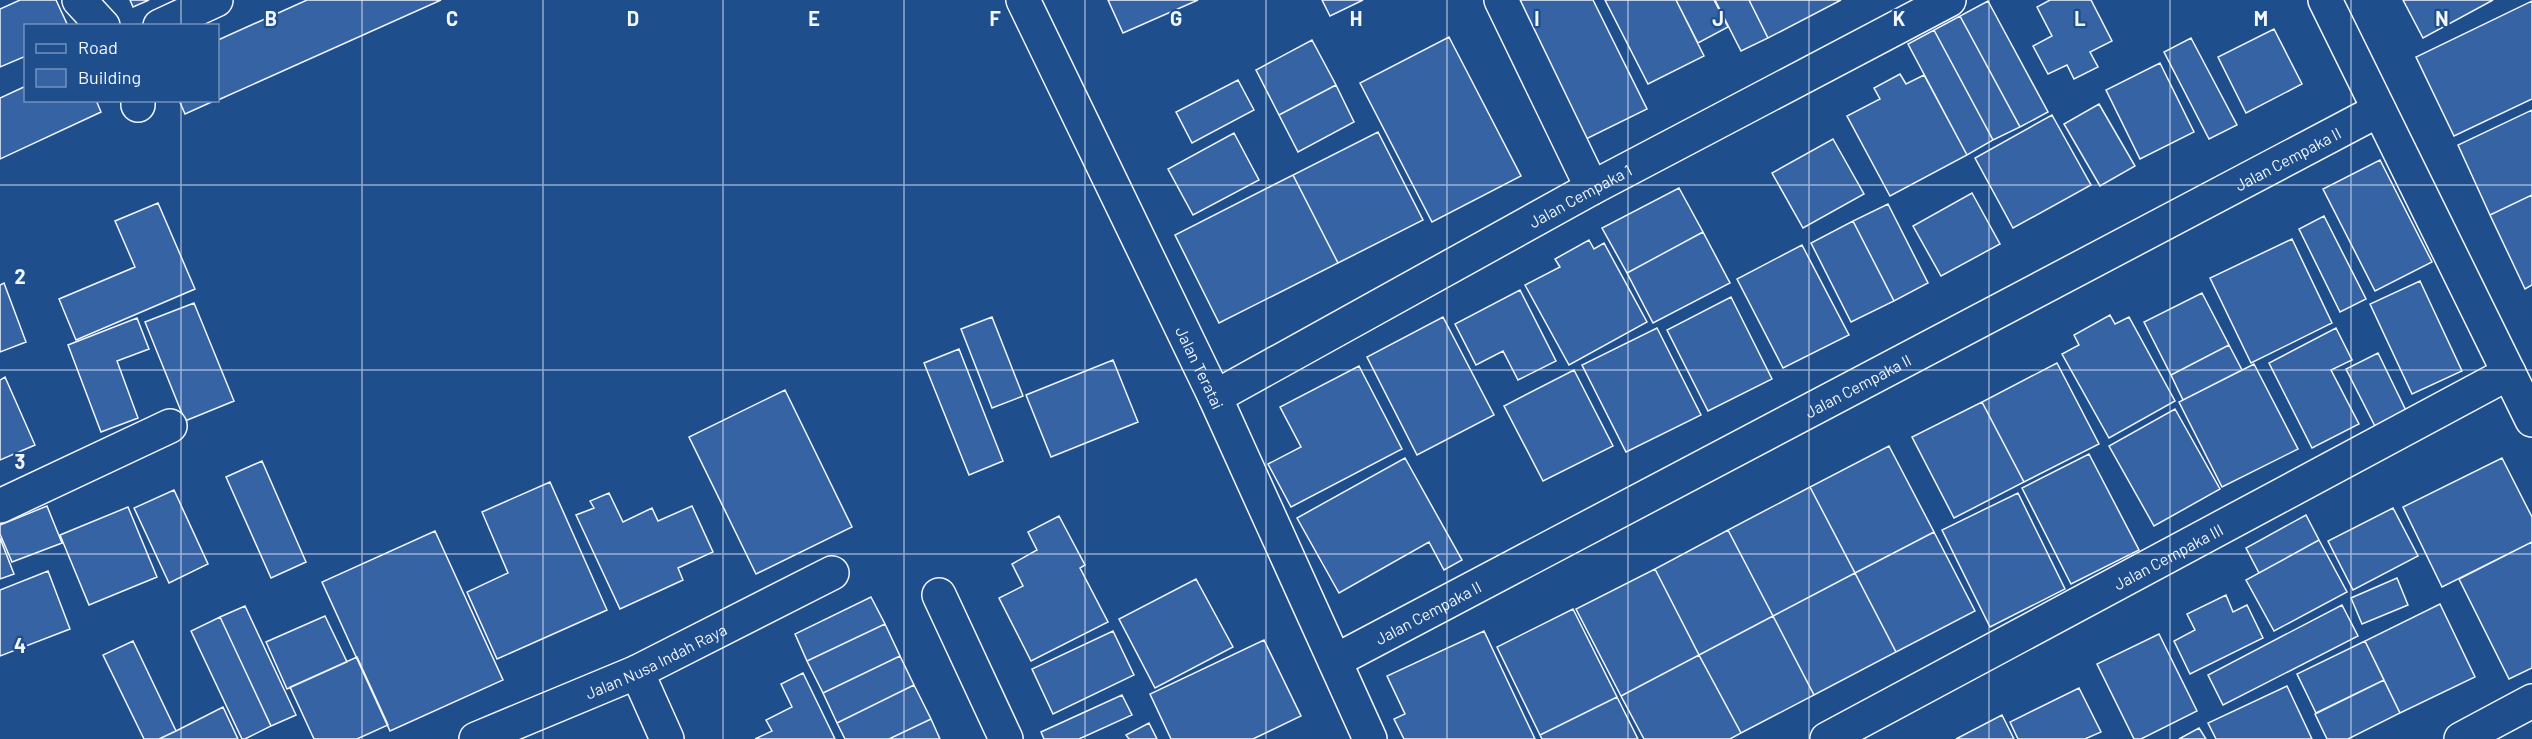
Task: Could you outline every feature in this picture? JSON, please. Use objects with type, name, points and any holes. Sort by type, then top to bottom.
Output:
[{"type":"street","points":[[80,0],[101,24]]},
{"type":"street","points":[[164,24],[216,0]]},
{"type":"street","name":"Jalan Teratai","points":[[1023,0],[1215,397],[1370,739]]},
{"type":"street","points":[[1501,0],[1592,188]]},
{"type":"street","name":"Jalan Cempaka 1","points":[[1215,397],[1592,188],[1950,0]]},
{"type":"street","points":[[2325,0],[2532,420]]},
{"type":"street","name":"Jalan Cempaka II","points":[[1335,661],[2379,110]]},
{"type":"street","name":"Jalan Cempaka III","points":[[1827,739],[2509,373]]},
{"type":"street","points":[[0,506],[170,426]]},
{"type":"street","name":"Jalan Nusa Indah Raya","points":[[476,739],[637,672],[832,573]]},
{"type":"street","points":[[939,595],[1006,739]]},
{"type":"street","points":[[637,672],[667,739]]},
{"type":"street","points":[[2461,739],[2532,701]]},
{"type":"building","points":[[20,0],[56,0],[67,24],[24,24],[24,57],[0,67],[0,9]]},
{"type":"building","points":[[130,0],[149,0],[133,7]]},
{"type":"building","points":[[307,0],[441,0],[219,100],[219,40]]},
{"type":"building","points":[[1108,0],[1198,0],[1123,33]]},
{"type":"building","points":[[1322,0],[1363,0],[1330,16]]},
{"type":"building","points":[[1518,0],[1593,0],[1647,109],[1584,140]]},
{"type":"building","points":[[1605,0],[1676,0],[1704,56],[1648,84]]},
{"type":"building","points":[[1676,0],[1714,0],[1728,27],[1698,43]]},
{"type":"building","points":[[1715,0],[1749,0],[1768,38],[1741,51]]},
{"type":"building","points":[[1749,0],[1841,0],[1768,38]]},
{"type":"building","points":[[2050,0],[2091,0],[2112,41],[2090,52],[2098,67],[2074,79],[2067,65],[2048,74],[2033,46],[2052,36],[2037,7]]},
{"type":"building","points":[[2403,0],[2493,0],[2423,38]]},
{"type":"building","points":[[1988,1],[2048,112],[2020,127],[1960,16]]},
{"type":"building","points":[[2532,1],[2532,99],[2454,136],[2416,57]]},
{"type":"building","points":[[1960,16],[2020,127],[1993,140],[1934,30]]},
{"type":"building","points":[[2274,29],[2302,84],[2246,113],[2218,57]]},
{"type":"building","points":[[1934,30],[1993,140],[1967,155],[1908,44]]},
{"type":"building","points":[[1449,37],[1521,176],[1432,222],[1360,83]]},
{"type":"building","points":[[2191,38],[2237,125],[2209,139],[2164,52]]},
{"type":"building","points":[[1312,40],[1336,85],[1279,115],[1256,70]]},
{"type":"building","points":[[2160,63],[2194,132],[2140,159],[2106,90]]},
{"type":"building","points":[[1900,74],[1906,84],[1924,75],[1967,155],[1890,196],[1847,116],[1880,99],[1874,88]]},
{"type":"building","points":[[1238,80],[1254,110],[1192,143],[1176,112]]},
{"type":"building","points":[[1336,85],[1354,122],[1298,152],[1279,115]]},
{"type":"building","points":[[24,87],[24,102],[97,102],[101,112],[0,159],[0,98]]},
{"type":"building","points":[[180,102],[212,102],[185,114]]},
{"type":"building","points":[[2099,104],[2135,166],[2100,186],[2064,124]]},
{"type":"building","points":[[2532,110],[2532,195],[2490,215],[2458,145]]},
{"type":"building","points":[[2052,115],[2091,185],[2013,228],[1975,158]]},
{"type":"building","points":[[1378,132],[1423,220],[1338,263],[1293,175]]},
{"type":"building","points":[[1234,133],[1259,180],[1193,215],[1168,169]]},
{"type":"building","points":[[1833,139],[1864,194],[1803,228],[1772,173]]},
{"type":"building","points":[[2380,160],[2432,262],[2375,291],[2323,189]]},
{"type":"building","points":[[1293,175],[1338,263],[1219,323],[1175,235]]},
{"type":"building","points":[[1679,188],[1703,232],[1627,273],[1602,228]]},
{"type":"building","points":[[1972,193],[2000,244],[1941,276],[1913,226]]},
{"type":"building","points":[[2532,195],[2532,285],[2525,289],[2490,215]]},
{"type":"building","points":[[158,203],[195,289],[76,340],[59,299],[135,267],[115,221]]},
{"type":"building","points":[[1888,204],[1928,283],[1894,301],[1853,221]]},
{"type":"building","points":[[2324,216],[2366,299],[2340,312],[2299,229]]},
{"type":"building","points":[[1853,221],[1894,301],[1851,322],[1811,243]]},
{"type":"building","points":[[1703,232],[1730,283],[1653,323],[1627,273]]},
{"type":"building","points":[[2292,239],[2332,323],[2251,363],[2210,278]]},
{"type":"building","points":[[1589,240],[1594,249],[1604,243],[1647,322],[1569,365],[1525,285],[1560,267],[1555,259]]},
{"type":"building","points":[[1802,245],[1849,335],[1783,368],[1737,279]]},
{"type":"building","points":[[2420,281],[2462,371],[2412,394],[2370,304]]},
{"type":"building","points":[[4,283],[26,342],[0,352],[0,285]]},
{"type":"building","points":[[1520,290],[1556,361],[1518,380],[1503,351],[1476,365],[1455,324]]},
{"type":"building","points":[[2202,293],[2229,345],[2171,375],[2144,322]]},
{"type":"building","points":[[1731,297],[1772,379],[1708,411],[1667,330]]},
{"type":"building","points":[[194,303],[234,401],[185,421],[145,322]]},
{"type":"building","points":[[2110,315],[2115,324],[2129,317],[2175,401],[2109,438],[2062,354],[2079,345],[2074,335]]},
{"type":"building","points":[[992,317],[1023,396],[992,408],[961,329]]},
{"type":"building","points":[[1443,317],[1494,415],[1417,455],[1367,357]]},
{"type":"building","points":[[137,318],[149,349],[117,361],[138,418],[101,432],[68,345]]},
{"type":"building","points":[[1657,328],[1701,415],[1626,452],[1582,365]]},
{"type":"building","points":[[2336,328],[2352,360],[2331,370],[2359,424],[2312,448],[2269,363]]},
{"type":"building","points":[[2229,345],[2242,370],[2183,400],[2171,375]]},
{"type":"building","points":[[959,349],[1003,461],[969,475],[924,363]]},
{"type":"building","points":[[2378,353],[2412,423],[2381,438],[2346,369]]},
{"type":"building","points":[[1113,360],[1138,422],[1051,457],[1026,395]]},
{"type":"building","points":[[2057,363],[2099,444],[2024,482],[1982,402]]},
{"type":"building","points":[[2254,364],[2298,449],[2222,487],[2179,402]]},
{"type":"building","points":[[1359,366],[1402,449],[1291,507],[1268,464],[1301,447],[1280,407]]},
{"type":"building","points":[[1574,370],[1613,446],[1543,481],[1504,406]]},
{"type":"building","points":[[5,377],[35,445],[0,460],[0,380]]},
{"type":"building","points":[[785,390],[852,527],[756,574],[689,437]]},
{"type":"building","points":[[1982,402],[2024,482],[1954,518],[1912,437]]},
{"type":"building","points":[[2175,409],[2220,489],[2154,526],[2109,446]]},
{"type":"building","points":[[1889,446],[1934,532],[1855,573],[1810,487]]},
{"type":"building","points":[[2089,454],[2139,550],[2071,584],[2022,488]]},
{"type":"building","points":[[1405,458],[1462,560],[1444,570],[1429,542],[1339,593],[1297,518]]},
{"type":"building","points":[[2502,458],[2532,517],[2532,542],[2442,587],[2403,507]]},
{"type":"building","points":[[262,461],[306,562],[271,578],[226,477]]},
{"type":"building","points":[[550,482],[607,610],[497,659],[467,592],[508,573],[482,512]]},
{"type":"building","points":[[1810,487],[1855,573],[1773,616],[1728,530]]},
{"type":"building","points":[[174,490],[208,564],[169,583],[134,508]]},
{"type":"building","points":[[609,493],[623,522],[652,508],[658,521],[692,506],[713,552],[678,568],[683,580],[620,609],[576,515],[594,508],[590,501]]},
{"type":"building","points":[[2018,493],[2065,589],[1990,627],[1942,530]]},
{"type":"building","points":[[47,506],[62,543],[12,562],[0,534],[0,525]]},
{"type":"building","points":[[128,507],[157,577],[89,605],[60,535]]},
{"type":"building","points":[[2393,508],[2418,556],[2353,590],[2328,541]]},
{"type":"building","points":[[2306,515],[2319,540],[2259,573],[2246,548]]},
{"type":"building","points":[[1059,516],[1085,565],[1080,568],[1108,622],[1031,661],[999,598],[1023,586],[1012,564],[1037,550],[1028,532]]},
{"type":"building","points":[[1728,530],[1773,616],[1699,655],[1655,569]]},
{"type":"building","points":[[435,531],[503,680],[390,731],[322,582]]},
{"type":"building","points":[[1934,532],[1975,611],[1896,652],[1855,573]]},
{"type":"building","points":[[0,538],[14,574],[0,579]]},
{"type":"building","points":[[2319,540],[2347,592],[2274,631],[2246,580]]},
{"type":"building","points":[[2532,542],[2532,668],[2509,679],[2459,579]]},
{"type":"building","points":[[1655,569],[1699,655],[1621,696],[1576,609]]},
{"type":"building","points":[[48,571],[70,629],[0,656],[0,590]]},
{"type":"building","points":[[1855,573],[1896,652],[1814,695],[1773,616]]},
{"type":"building","points":[[2397,578],[2408,605],[2362,624],[2351,598]]},
{"type":"building","points":[[1196,579],[1233,647],[1155,688],[1119,619]]},
{"type":"building","points":[[2226,595],[2233,612],[2247,605],[2263,638],[2190,674],[2174,641],[2195,630],[2187,614]]},
{"type":"building","points":[[871,597],[885,624],[807,661],[795,634]]},
{"type":"building","points":[[2440,604],[2475,677],[2400,713],[2365,641]]},
{"type":"building","points":[[2342,605],[2358,636],[2223,705],[2208,675]]},
{"type":"building","points":[[245,606],[296,715],[271,726],[220,617]]},
{"type":"building","points":[[1573,609],[1617,697],[1540,735],[1497,647]]},
{"type":"building","points":[[325,616],[347,662],[287,689],[266,642]]},
{"type":"building","points":[[1773,616],[1814,695],[1741,733],[1699,655]]},
{"type":"building","points":[[220,617],[271,726],[245,739],[242,739],[191,631]]},
{"type":"building","points":[[885,624],[900,656],[823,693],[807,661]]},
{"type":"building","points":[[1113,631],[1134,675],[1053,714],[1032,669]]},
{"type":"building","points":[[1484,631],[1535,739],[1404,739],[1394,719],[1405,714],[1387,676]]},
{"type":"building","points":[[2159,634],[2197,711],[2141,739],[2134,739],[2097,664]]},
{"type":"building","points":[[1264,640],[1301,716],[1253,739],[1171,739],[1150,694]]},
{"type":"building","points":[[133,641],[176,731],[159,739],[144,739],[103,655]]},
{"type":"building","points":[[2365,641],[2384,680],[2316,713],[2297,674]]},
{"type":"building","points":[[1699,655],[1741,733],[1730,739],[1644,739],[1621,696]]},
{"type":"building","points":[[900,656],[914,685],[837,723],[823,693]]},
{"type":"building","points":[[357,657],[388,725],[357,739],[314,739],[290,687]]},
{"type":"building","points":[[803,673],[835,739],[755,739],[772,731],[766,720],[792,707],[781,684]]},
{"type":"building","points":[[2384,680],[2400,713],[2348,739],[2327,739],[2315,714]]},
{"type":"building","points":[[914,685],[931,719],[889,739],[845,739],[837,723]]},
{"type":"building","points":[[2287,686],[2312,739],[2216,739],[2208,723]]},
{"type":"building","points":[[2079,688],[2101,732],[2085,739],[2018,739],[2010,722]]},
{"type":"building","points":[[1122,695],[1132,715],[1079,739],[1044,739],[1041,732]]},
{"type":"building","points":[[1617,697],[1638,739],[1542,739],[1540,735]]},
{"type":"building","points":[[223,707],[238,739],[159,739],[176,731]]},
{"type":"building","points":[[2002,715],[2014,739],[1956,739]]},
{"type":"building","points":[[931,719],[940,739],[889,739]]},
{"type":"building","points":[[1149,723],[1157,739],[1129,739],[1126,735]]},
{"type":"building","points":[[2199,728],[2206,739],[2179,739]]}]
